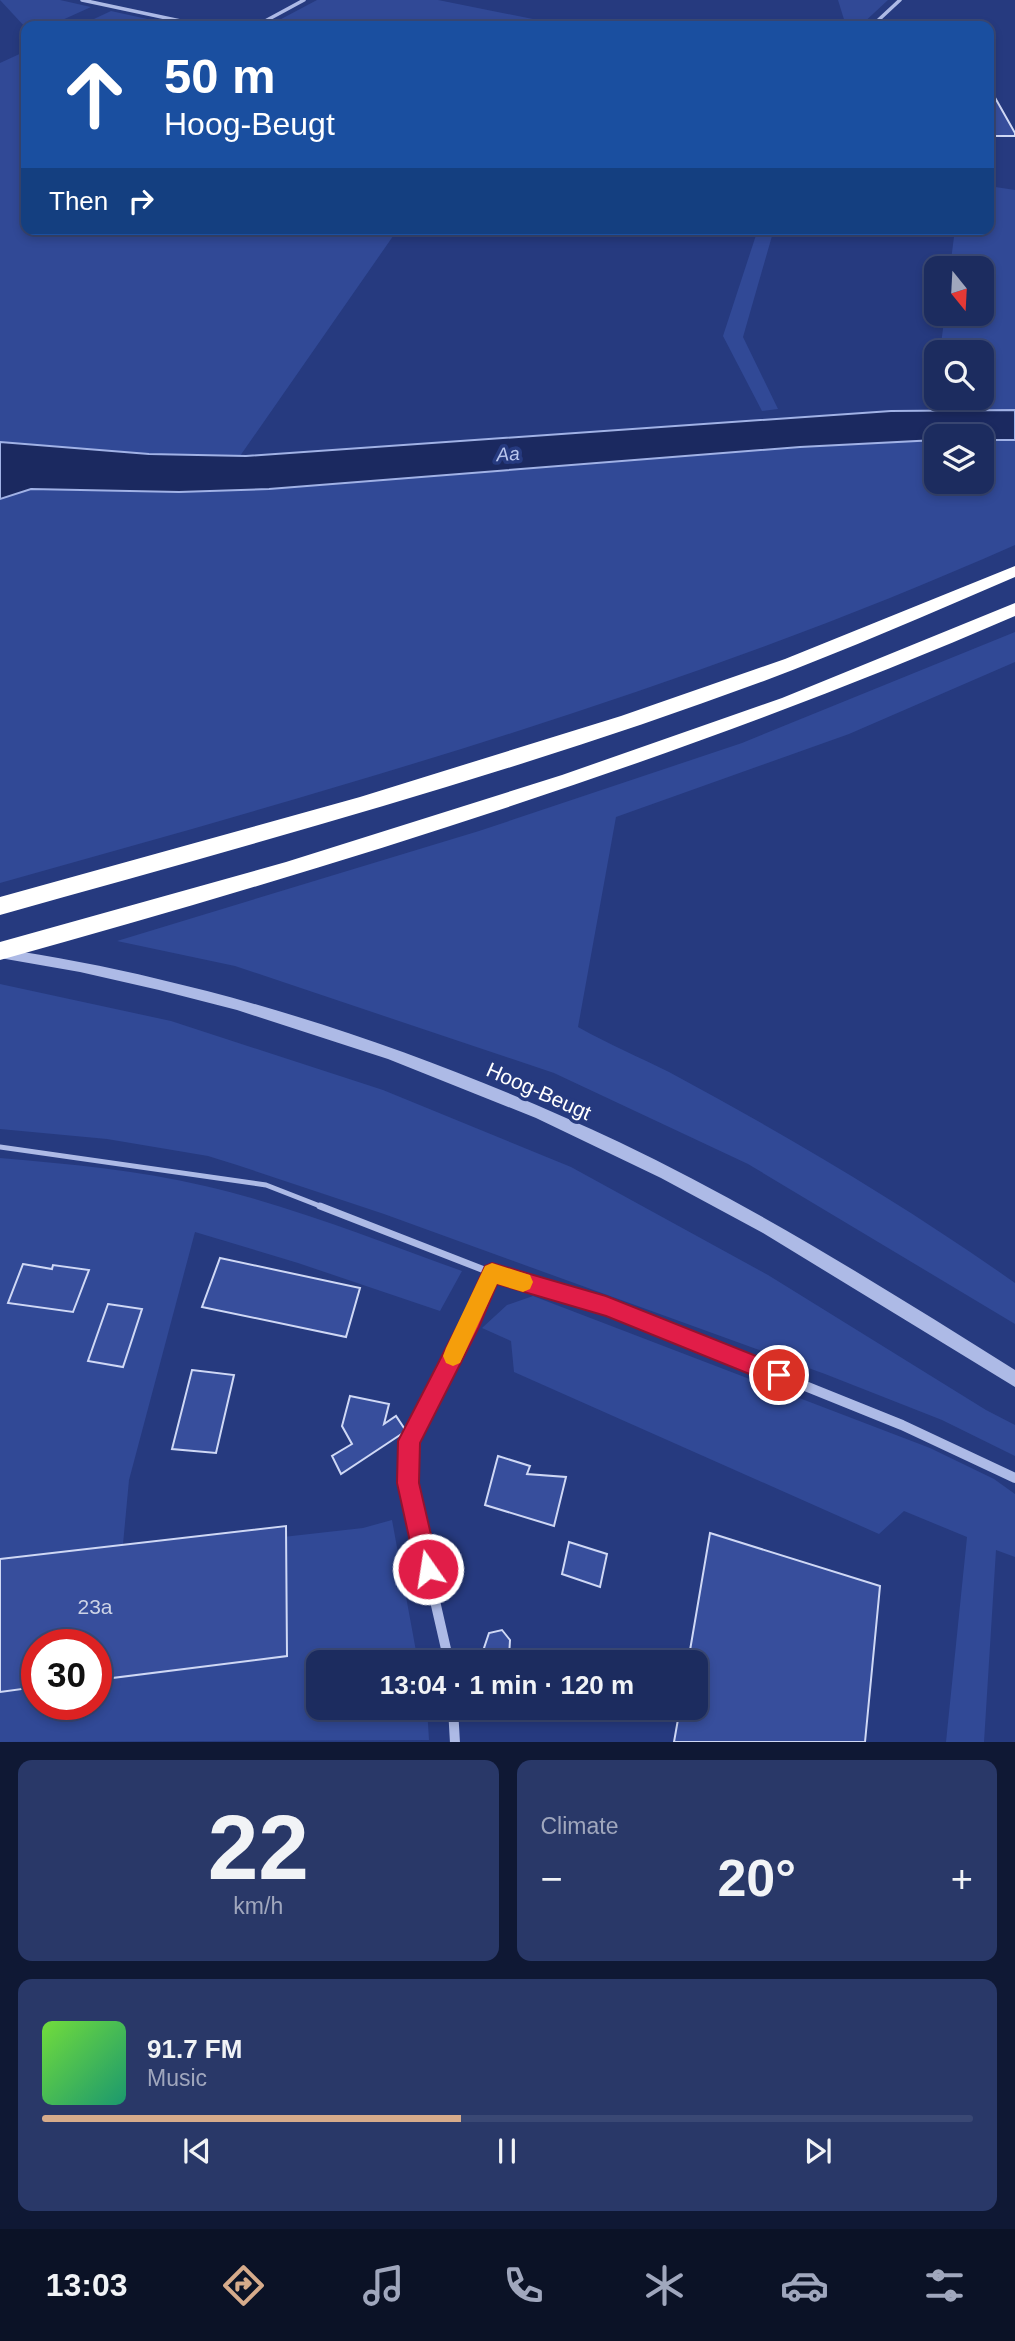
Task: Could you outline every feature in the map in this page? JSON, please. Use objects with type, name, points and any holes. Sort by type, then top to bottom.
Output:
[{"type":"highway","points":[[0,906],[241,839],[544,749],[731,686],[877,630],[1015,571]]},
{"type":"highway","points":[[0,952],[474,811],[756,715],[877,668],[1015,609]]},
{"type":"street","points":[[82,0],[181,21]]},
{"type":"street","points":[[265,21],[304,0]]},
{"type":"street","points":[[877,21],[900,0]]},
{"type":"street","name":"Hoog-Beugt","points":[[0,952],[131,979],[330,1032],[462,1080],[615,1148],[735,1211],[844,1273],[1015,1379]]},
{"type":"street","points":[[446,1650],[408,1483],[409,1441],[492,1273],[606,1306],[902,1425],[1015,1478]]},
{"type":"street","points":[[454,1720],[456,1742]]},
{"type":"lane","points":[[0,1147],[266,1185],[492,1273]]},
{"type":"shaded area","points":[[0,0],[60,0],[91,7],[60,21],[21,23]]},
{"type":"shaded area","points":[[317,0],[438,0],[543,21],[277,21]]},
{"type":"shaded area","points":[[838,0],[888,0],[865,21],[844,21]]},
{"type":"shaded area","points":[[111,11],[156,21],[90,21]]},
{"type":"shaded area","points":[[21,53],[21,235],[394,235],[240,456],[149,454],[0,442],[0,63]]},
{"type":"shaded area","points":[[994,187],[1015,190],[1015,410],[994,410],[994,340],[942,340],[943,326],[994,326],[994,256],[952,256],[954,235],[994,235]]},
{"type":"shaded area","points":[[756,235],[772,235],[743,337],[778,409],[762,411],[723,336]]},
{"type":"shaded area","points":[[994,440],[1015,440],[1015,545],[892,597],[641,690],[386,772],[0,883],[0,499],[31,489],[179,492],[269,489],[800,447],[924,441],[924,494],[994,494]]},
{"type":"shaded area","points":[[1015,632],[1015,662],[849,734],[616,817],[578,1027],[669,1072],[758,1121],[889,1199],[973,1254],[1015,1283],[1015,1324],[748,1164],[554,1073],[235,966],[117,941],[479,831],[742,743]]},
{"type":"shaded area","points":[[0,984],[171,1021],[383,1090],[571,1167],[768,1275],[986,1410],[1015,1425],[1015,1456],[942,1420],[825,1374],[384,1214],[237,1165],[208,1156],[107,1139],[0,1129]]},
{"type":"shaded area","points":[[0,1158],[129,1172],[180,1180],[238,1194],[367,1236],[462,1271],[440,1311],[298,1263],[195,1232],[129,1480],[122,1555],[363,1528],[392,1520],[416,1650],[306,1650],[306,1720],[428,1720],[429,1740],[0,1742]]},
{"type":"shaded area","points":[[533,1296],[930,1448],[994,1479],[1015,1494],[1015,1557],[996,1550],[984,1742],[946,1742],[967,1537],[904,1511],[879,1534],[514,1372],[511,1341],[482,1328],[507,1305]]},
{"type":"water","name":"Aa","points":[[1015,410],[1015,440],[994,440],[994,424],[924,424],[924,441],[800,447],[269,489],[179,492],[31,489],[0,499],[0,442],[149,454],[246,456],[891,411]]},
{"type":"building","points":[[994,96],[1015,133],[1015,136],[994,136]]},
{"type":"building","points":[[220,1258],[360,1288],[346,1337],[202,1307]]},
{"type":"building","points":[[23,1264],[52,1269],[53,1265],[89,1270],[73,1312],[8,1303]]},
{"type":"building","points":[[108,1304],[142,1309],[123,1367],[88,1361]]},
{"type":"building","points":[[192,1370],[234,1375],[216,1453],[172,1449]]},
{"type":"building","points":[[350,1396],[389,1404],[384,1424],[396,1416],[406,1431],[341,1474],[332,1456],[352,1444],[342,1426]]},
{"type":"building","points":[[498,1456],[530,1466],[527,1474],[566,1477],[554,1526],[485,1505]]},
{"type":"building","points":[[286,1526],[287,1656],[112,1678],[112,1629],[21,1629],[21,1689],[0,1692],[0,1559]]},
{"type":"building","points":[[710,1533],[880,1586],[865,1742],[674,1742],[678,1720],[708,1720],[708,1650],[690,1650]]},
{"type":"building","points":[[569,1542],[607,1554],[600,1587],[562,1574]]},
{"type":"building","points":[[502,1630],[510,1640],[509,1650],[486,1650],[489,1633]]},
{"type":"slow traffic","points":[[453,1356],[492,1273],[523,1282]]},
{"type":"route","points":[[428,1569],[408,1483],[409,1441],[492,1273],[606,1306],[779,1375]]}]
